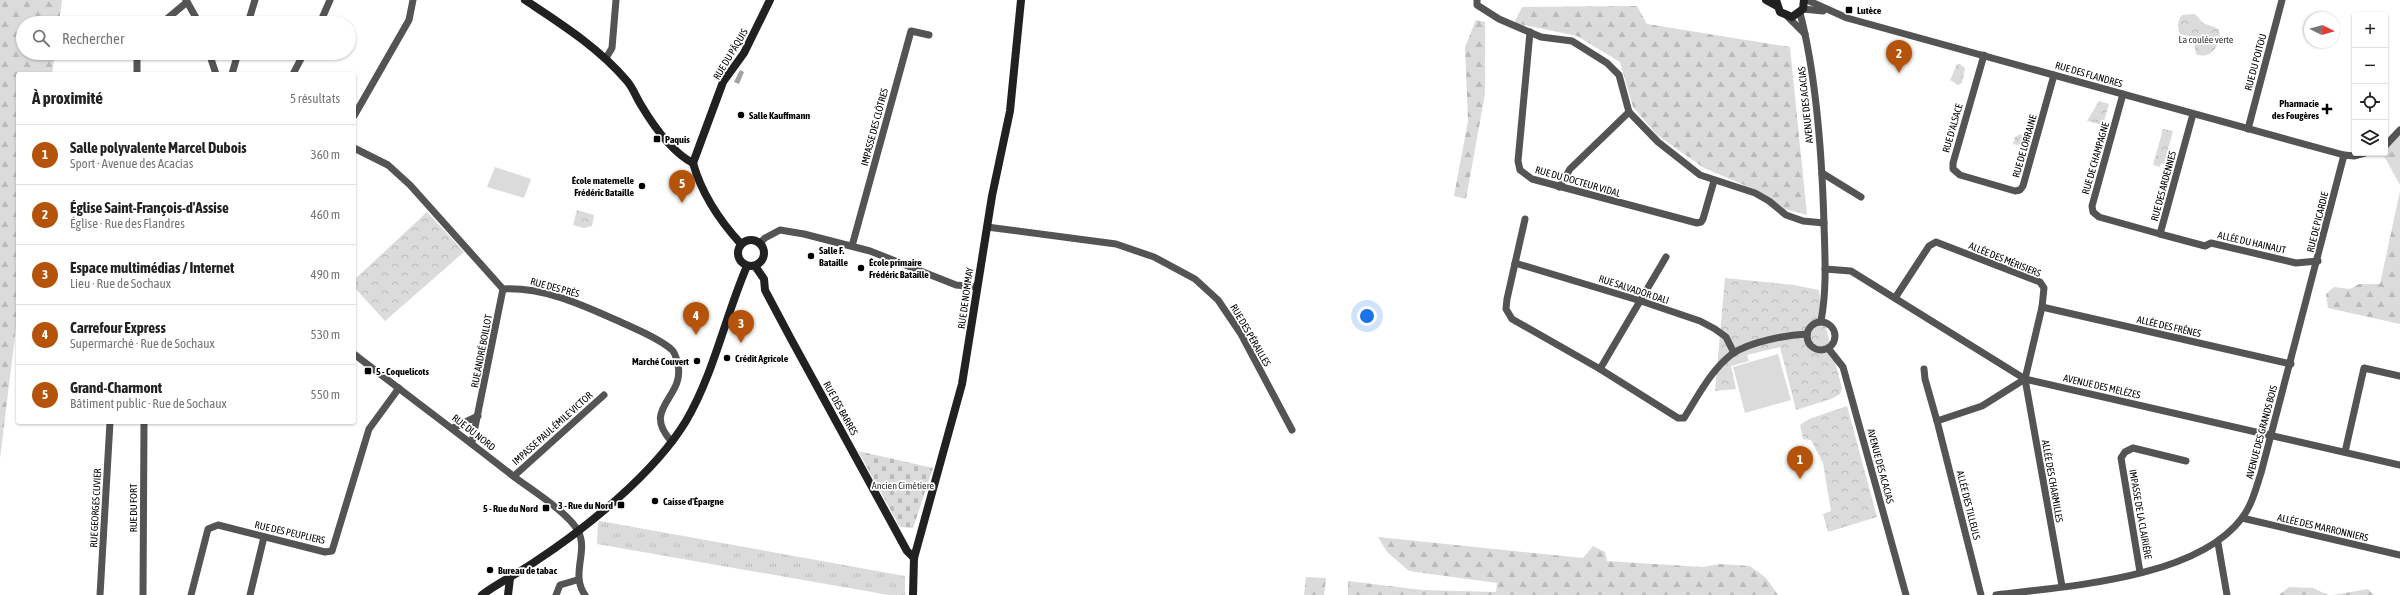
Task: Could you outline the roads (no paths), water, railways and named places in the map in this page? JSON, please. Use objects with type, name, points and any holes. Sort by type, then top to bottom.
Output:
[{"type":"street","points":[[250,16],[255,0]]},
{"type":"street","points":[[323,16],[330,0]]},
{"type":"street","points":[[356,113],[409,20],[413,0]]},
{"type":"street","points":[[525,0],[594,47],[606,58],[628,83],[660,133],[686,160],[693,164],[705,195],[720,219],[741,244]]},
{"type":"street","points":[[606,58],[612,48],[616,0]]},
{"type":"street","name":"RUE DU PÂQUIS","points":[[693,164],[723,82],[744,53],[770,0]]},
{"type":"street","name":"RUE DE NOMMAY","points":[[913,595],[914,558],[962,384],[976,287],[1010,111],[1021,0]]},
{"type":"street","points":[[1477,0],[1477,5],[1499,19],[1541,37],[1572,41],[1607,63],[1618,75],[1629,112],[1658,142],[1700,175],[1755,194],[1769,201],[1786,215],[1803,221],[1824,223]]},
{"type":"street","points":[[1766,0],[1776,3],[1780,12],[1788,16],[1806,35]]},
{"type":"street","points":[[1788,16],[1802,11],[1806,0]]},
{"type":"street","name":"RUE DES FLANDRES","points":[[1806,0],[1829,11],[2193,114],[2344,154]]},
{"type":"street","name":"RUE DU POITOU","points":[[2248,129],[2282,0]]},
{"type":"street","points":[[170,16],[186,1],[195,16]]},
{"type":"street","name":"RUE DES FLANDRES","points":[[1802,11],[1829,11]]},
{"type":"street","name":"AVENUE DES ACACIAS","points":[[1802,11],[1822,173],[1826,296],[1821,321]]},
{"type":"street","name":"IMPASSE DES CLÔTRES","points":[[852,246],[911,31],[929,35]]},
{"type":"street","name":"RUE DU DOCTEUR VIDAL","points":[[1530,32],[1518,161],[1520,170],[1524,175],[1559,187],[1697,223],[1701,222],[1703,218],[1714,181]]},
{"type":"street","name":"RUE D'ALSACE","points":[[1984,55],[1953,163],[1953,169],[1960,176],[1989,184]]},
{"type":"street","points":[[137,60],[137,72]]},
{"type":"street","points":[[211,60],[215,72]]},
{"type":"street","points":[[233,72],[236,60]]},
{"type":"street","points":[[294,72],[300,60]]},
{"type":"street","name":"RUE DE LORRAINE","points":[[1989,184],[2015,191],[2020,190],[2023,186],[2054,75]]},
{"type":"street","name":"RUE DE CHAMPAGNE","points":[[2123,94],[2092,206],[2093,212],[2099,217],[2130,226]]},
{"type":"street","points":[[1559,187],[1570,168],[1629,112]]},
{"type":"street","name":"RUE DES ARDENNES","points":[[2130,226],[2160,234],[2193,114]]},
{"type":"street","points":[[2388,143],[2400,130]]},
{"type":"street","points":[[356,149],[388,165],[410,185],[503,289]]},
{"type":"street","points":[[2344,154],[2352,156]]},
{"type":"street","name":"RUE DE PICARDIE","points":[[2303,315],[2318,261],[2344,154]]},
{"type":"street","points":[[1822,173],[1861,197]]},
{"type":"street","points":[[1525,219],[1506,310],[1512,319],[1600,369],[1678,418],[1684,418],[1712,374],[1734,353],[1775,338],[1806,334]]},
{"type":"street","name":"RUE DES PÉRAILLES","points":[[987,227],[1116,244],[1154,257],[1195,279],[1218,300],[1241,334],[1292,430]]},
{"type":"street","points":[[751,266],[739,259],[738,252],[741,244],[747,240],[760,242],[780,230],[804,234],[852,246],[956,285],[976,287]]},
{"type":"street","name":"ALLÉE DU HAINAUT","points":[[2160,234],[2205,246],[2211,243],[2296,263],[2318,261]]},
{"type":"street","points":[[482,595],[510,578],[578,530],[654,465],[672,442],[699,396],[751,266],[762,261],[765,253],[760,242]]},
{"type":"street","name":"ALLÉE DES MÉRISIERS","points":[[1895,298],[1929,246],[1936,242],[2040,282],[2044,288],[2042,307],[2025,379]]},
{"type":"street","points":[[1600,369],[1666,257]]},
{"type":"street","name":"RUE SALVADOR DALI","points":[[1515,263],[1641,301],[1715,329],[1726,338],[1734,353]]},
{"type":"street","name":"RUE DES BARRES","points":[[751,266],[764,279],[765,290],[791,339],[907,551],[914,558]]},
{"type":"street","name":"AVENUE DES MELÈZES","points":[[1825,269],[1851,272],[2025,379],[2400,465]]},
{"type":"street","name":"RUE ANDRÉ BOILLOT","points":[[472,442],[503,289]]},
{"type":"street","name":"RUE DES PRÈS","points":[[503,289],[533,290],[569,300],[647,334],[672,350],[679,366],[679,377],[660,419],[662,432],[672,442]]},
{"type":"street","name":"ALLÉE DES FRÊNES","points":[[2042,307],[2290,364]]},
{"type":"street","name":"AVENUE DES GRANDS BOIS","points":[[1996,595],[2112,579],[2180,559],[2218,543],[2242,518],[2261,473],[2303,315]]},
{"type":"street","points":[[1821,321],[1829,324],[1835,334],[1834,342],[1828,348],[1820,350],[1813,348],[1808,342],[1806,334],[1810,326],[1821,321]]},
{"type":"street","name":"AVENUE DES ACACIAS","points":[[1828,348],[1843,367],[1905,594]]},
{"type":"street","name":"RUE DU NORD","points":[[356,356],[472,442],[556,508],[578,530]]},
{"type":"street","points":[[2346,452],[2364,368],[2400,376]]},
{"type":"street","name":"ALLÉE DES TILLEULS","points":[[1924,369],[1925,379],[1981,595]]},
{"type":"street","points":[[1937,421],[1982,406],[2025,379]]},
{"type":"street","name":"ALLÉE DES CHARMILLES","points":[[2025,379],[2062,586]]},
{"type":"street","name":"RUE DES PEUPLIERS","points":[[191,595],[208,529],[218,525],[325,552],[332,550],[369,429],[399,388]]},
{"type":"street","name":"IMPASSE PAUL-ÉMILE VICTOR","points":[[514,476],[604,395]]},
{"type":"street","points":[[453,428],[478,416]]},
{"type":"street","name":"RUE GEORGES CUVIER","points":[[100,595],[110,424]]},
{"type":"street","name":"RUE DU FORT","points":[[143,595],[144,424]]},
{"type":"street","name":"IMPASSE DE LA CLAIRIÈRE","points":[[2140,572],[2121,458],[2125,452],[2133,448],[2186,461]]},
{"type":"street","name":"ALLÉE DES MARRONNIERS","points":[[2242,518],[2400,555]]},
{"type":"street","points":[[578,530],[582,541],[577,580],[584,595]]},
{"type":"street","points":[[250,595],[264,537]]},
{"type":"street","points":[[2218,543],[2227,595]]},
{"type":"street","points":[[508,595],[510,578]]},
{"type":"street","points":[[556,595],[560,585],[577,580]]},
{"type":"water","points":[[740,70],[744,72],[739,84],[734,82]]},
{"type":"place","name":"Lutèce","points":[[1849,10]]},
{"type":"place","name":"Église Saint-François-d'Assise","points":[[1899,73]]},
{"type":"place","name":"Pharmacie des Fougères","points":[[2327,109]]},
{"type":"place","name":"Salle Kauffmann","points":[[741,115]]},
{"type":"place","name":"Paquis","points":[[657,139]]},
{"type":"place","name":"École maternelle Frédéric Bataille","points":[[642,186]]},
{"type":"place","name":"Grand-Charmont","points":[[682,203]]},
{"type":"place","name":"Salle F. Bataille","points":[[811,256]]},
{"type":"place","name":"École primaire Frédéric Bataille","points":[[861,268]]},
{"type":"place","name":"Carrefour Express","points":[[696,335]]},
{"type":"place","name":"Espace multimédias / Internet","points":[[741,343]]},
{"type":"place","name":"Crédit Agricole","points":[[727,358]]},
{"type":"place","name":"Marché Couvert","points":[[697,361]]},
{"type":"place","name":"5 - Coquelicots","points":[[368,371]]},
{"type":"place","name":"Salle polyvalente Marcel Dubois","points":[[1800,479]]},
{"type":"place","name":"Caisse d'Épargne","points":[[655,501]]},
{"type":"place","name":"3 - Rue du Nord","points":[[621,505]]},
{"type":"place","name":"5 - Rue du Nord","points":[[546,508]]},
{"type":"place","name":"Bureau de tabac","points":[[490,570]]},
{"type":"park label","name":"La coulée verte","points":[[2206,39]]},
{"type":"park label","name":"Ancien Cimétiere","points":[[903,485]]}]
